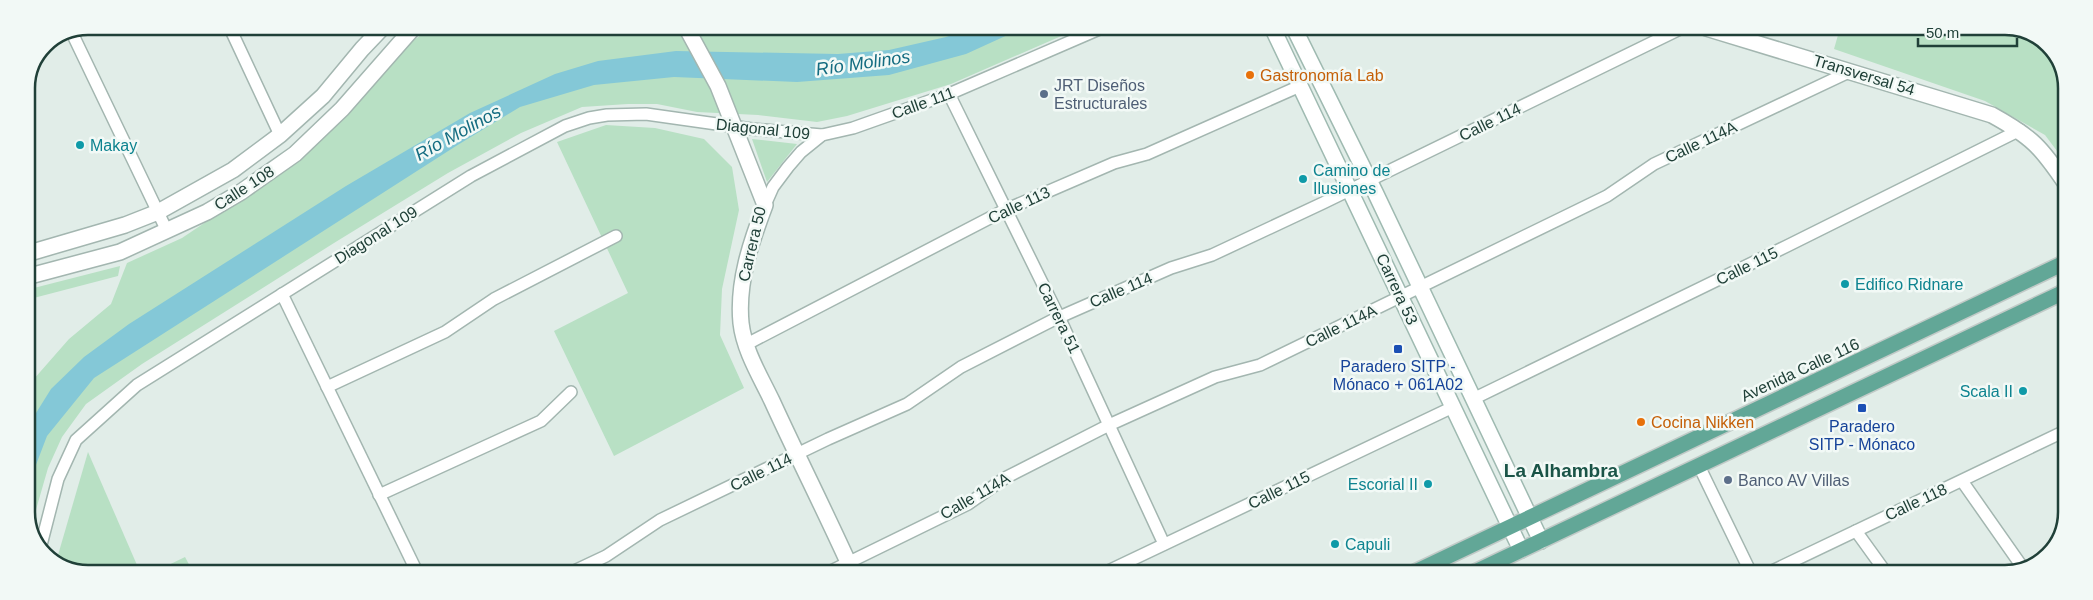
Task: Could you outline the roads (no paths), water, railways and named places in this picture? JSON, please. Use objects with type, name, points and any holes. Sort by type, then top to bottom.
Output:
[{"type":"main road","name":"Avenida Calle 116","points":[[1430,565],[2058,266]]},
{"type":"main road","points":[[1490,565],[2058,295]]},
{"type":"street","points":[[233,35],[280,135]]},
{"type":"street","name":"Calle 108","points":[[35,251],[125,225],[158,212],[233,170],[280,135],[324,96],[375,35]]},
{"type":"street","name":"Calle 108","points":[[35,275],[120,252],[208,212],[241,192],[295,154],[342,109],[407,35]]},
{"type":"street","name":"Carrera 50","points":[[691,35],[718,86],[765,205],[747,255],[743,277],[742,324],[747,344],[796,455],[850,565]]},
{"type":"street","points":[[696,35],[697,46]]},
{"type":"street","name":"Calle 111","points":[[765,205],[773,187],[788,167],[801,152],[822,135],[854,128],[949,94],[1085,35]]},
{"type":"street","name":"Carrera 53","points":[[1275,35],[1521,550]]},
{"type":"street","name":"Carrera 53","points":[[1297,35],[1369,180],[1541,541]]},
{"type":"street","name":"Calle 114","points":[[587,565],[606,556],[660,520],[907,404],[961,367],[1059,318],[1171,268],[1212,255],[1668,35]]},
{"type":"street","name":"Transversal 54","points":[[1730,35],[1992,115],[2020,130],[2045,152],[2058,172]]},
{"type":"street","points":[[74,37],[167,232]]},
{"type":"street","name":"Calle 114A","points":[[855,565],[968,504],[1005,478],[1109,425],[1215,377],[1260,364],[1420,288],[1607,196],[1654,164],[1851,71]]},
{"type":"street","name":"Calle 113","points":[[747,344],[1005,210],[1114,163],[1147,154],[1300,86]]},
{"type":"street","name":"Carrera 51","points":[[949,94],[1059,318],[1164,544]]},
{"type":"street","name":"Diagonal 109","points":[[43,539],[58,479],[76,440],[137,385],[471,176],[565,126],[589,118],[607,115],[646,114],[734,127],[822,135]]},
{"type":"street","name":"Calle 115","points":[[1473,399],[1778,251],[2020,130]]},
{"type":"street","points":[[327,387],[445,332],[494,299],[616,236]]},
{"type":"street","points":[[282,294],[414,565]]},
{"type":"street","points":[[379,495],[541,421],[571,392]]},
{"type":"street","name":"Calle 115","points":[[1121,565],[1453,407]]},
{"type":"street","name":"Calle 118","points":[[1786,565],[2058,436]]},
{"type":"street","points":[[1699,466],[1747,565]]},
{"type":"street","points":[[1962,481],[2019,563]]},
{"type":"street","points":[[1856,531],[1881,565]]},
{"type":"water","name":"Río Molinos","points":[[952,35],[1008,35],[966,54],[889,75],[797,82],[674,77],[594,85],[520,107],[94,378],[47,436],[35,467],[35,415],[51,389],[84,357],[129,324],[346,186],[470,113],[555,74],[598,61],[676,51],[838,54],[889,50]]},
{"type":"place","name":"Gastronomía Lab","points":[[1250,75]]},
{"type":"place","name":"JRT Diseños Estructurales","points":[[1044,94]]},
{"type":"place","name":"Makay","points":[[80,145]]},
{"type":"place","name":"Camino de Ilusiones","points":[[1303,179]]},
{"type":"place","name":"Edifico Ridnare","points":[[1845,284]]},
{"type":"place","name":"Paradero SITP - Mónaco + 061A02","points":[[1398,349]]},
{"type":"place","name":"Scala II","points":[[2023,391]]},
{"type":"place","name":"Paradero SITP - Mónaco","points":[[1862,408]]},
{"type":"place","name":"Cocina Nikken","points":[[1641,422]]},
{"type":"place","name":"Banco AV Villas","points":[[1728,480]]},
{"type":"place","name":"Escorial II","points":[[1428,484]]},
{"type":"place","name":"Capuli","points":[[1335,544]]},
{"type":"district","name":"La Alhambra","points":[[1561,470]]}]
